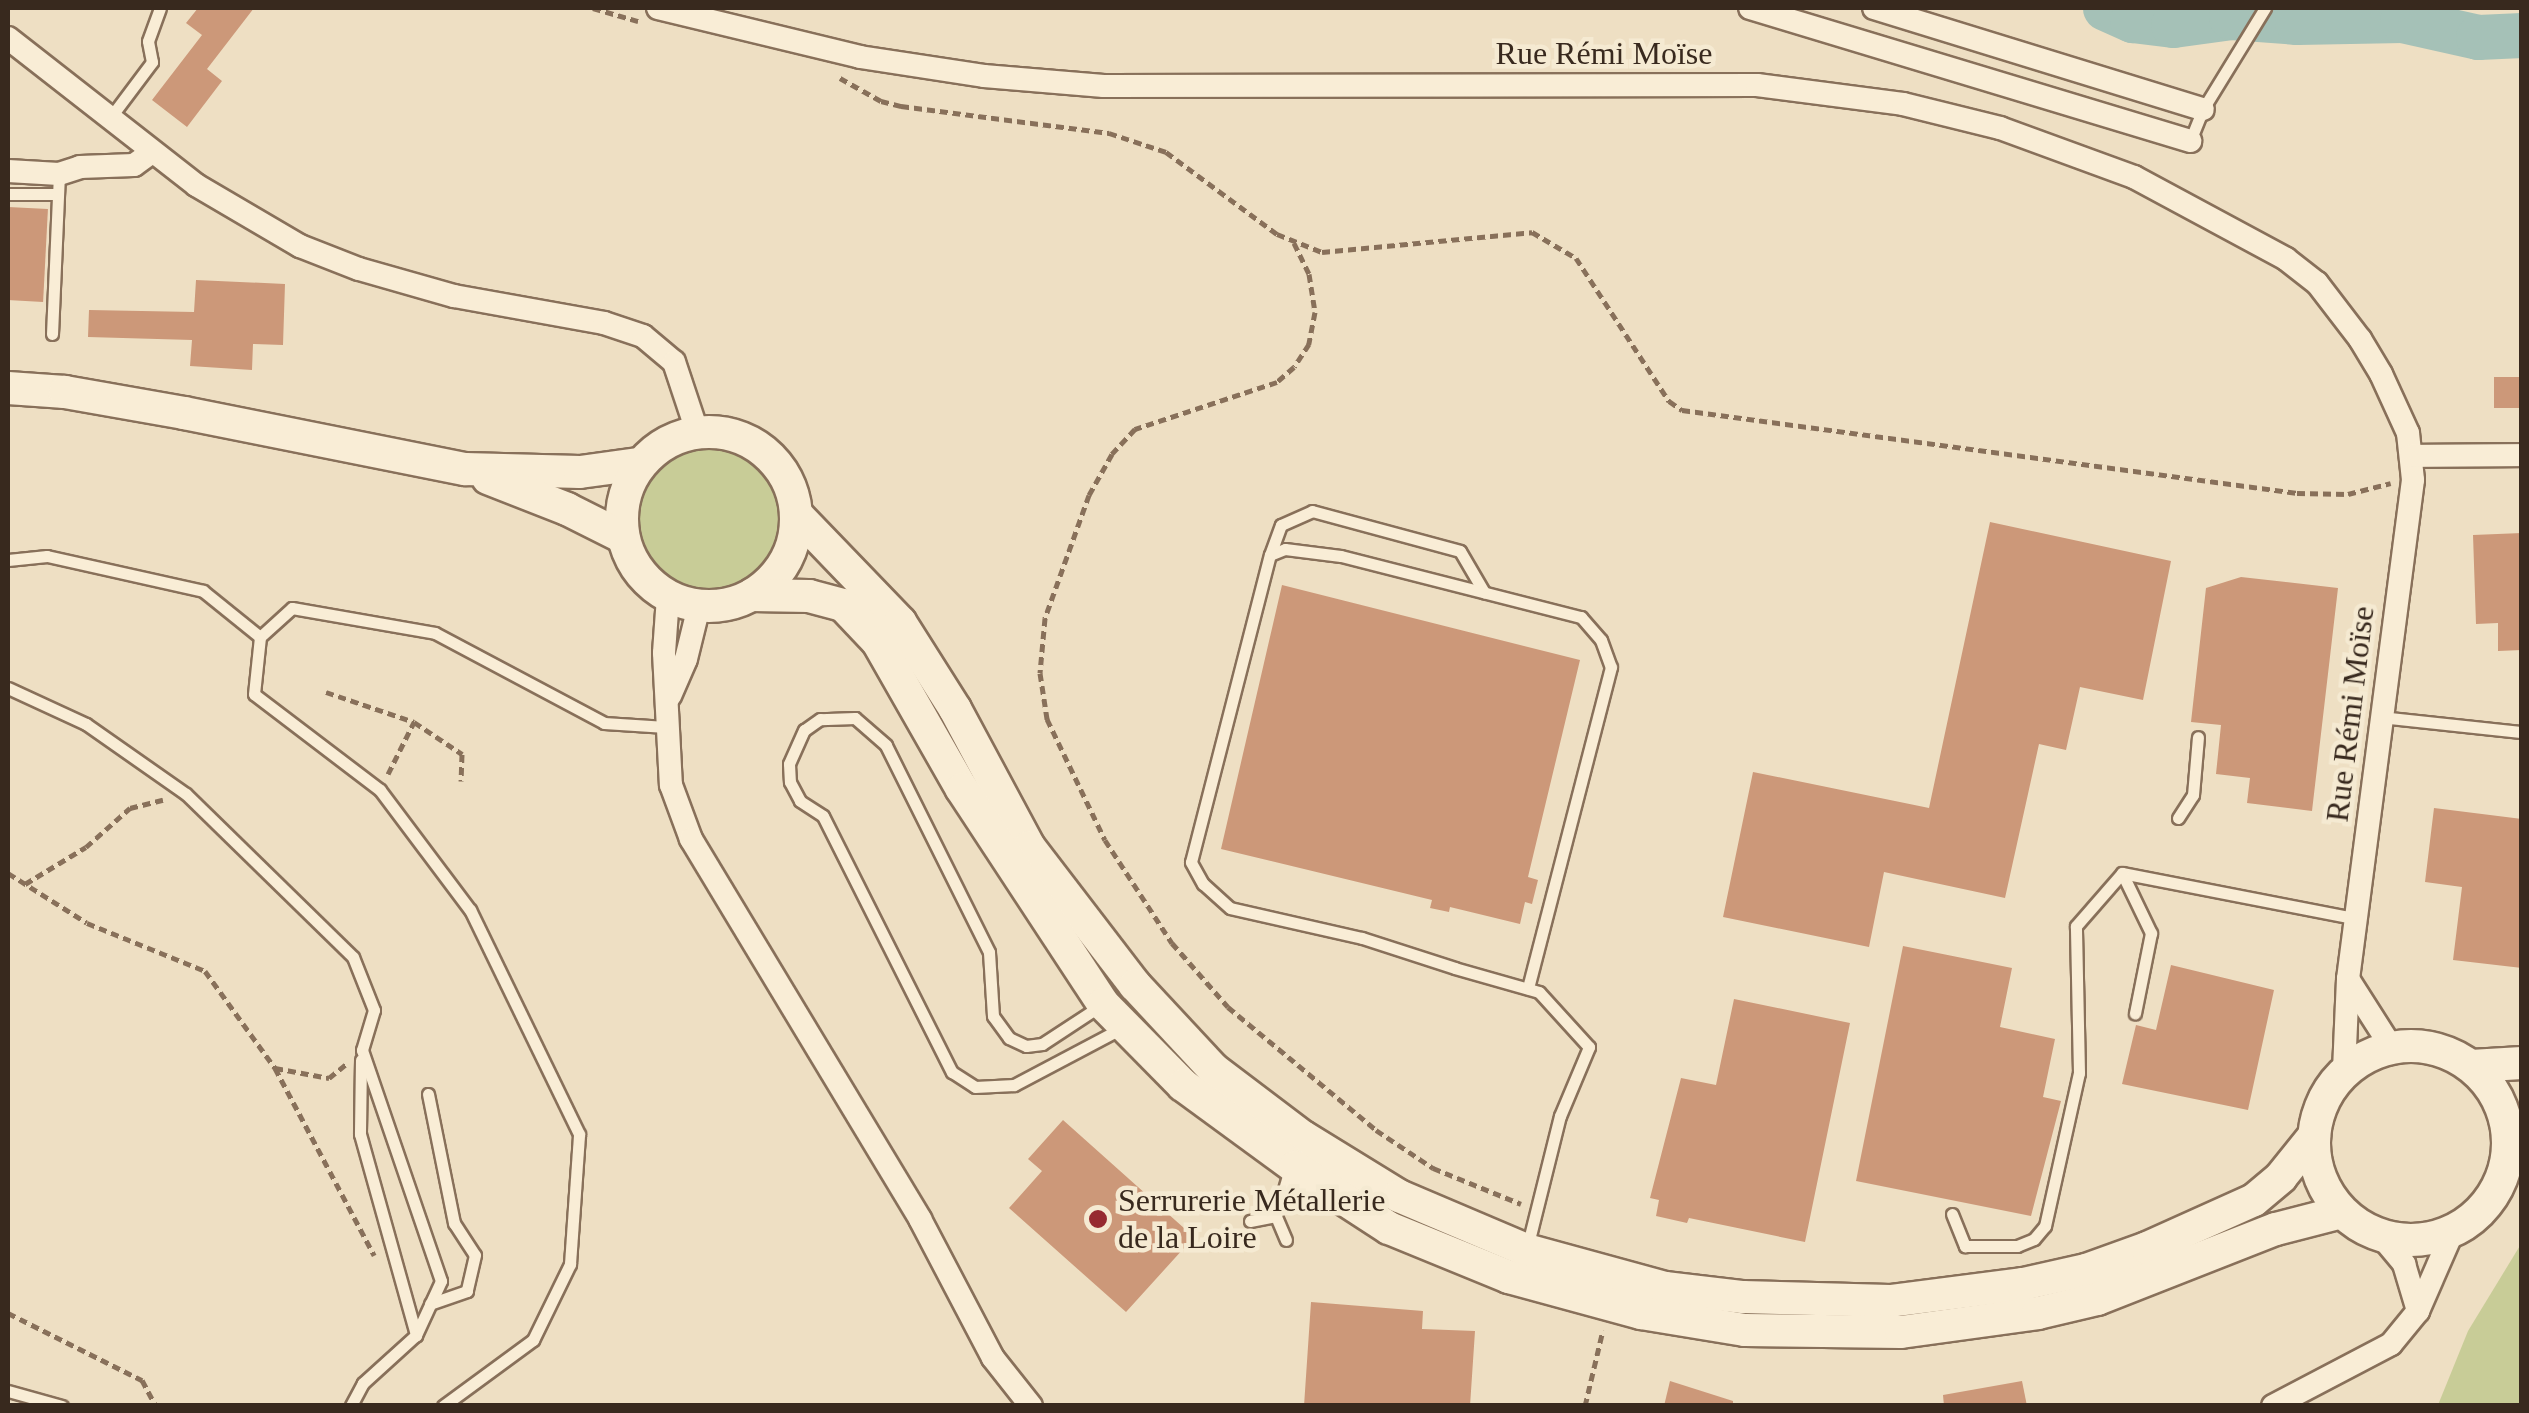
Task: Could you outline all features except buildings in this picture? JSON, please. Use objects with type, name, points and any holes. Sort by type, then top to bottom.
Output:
[{"type":"main road","points":[[8,388],[65,392],[184,413],[465,469],[567,508],[623,537]]},
{"type":"main road","points":[[698,432],[726,432],[754,443],[776,462],[791,487],[797,515],[792,547],[777,575],[752,596],[736,602],[684,602],[632,561],[623,537],[626,487],[640,464],[665,442],[698,432]]},
{"type":"main road","points":[[465,469],[580,472],[640,464]]},
{"type":"main road","points":[[797,515],[900,622],[955,708],[1029,847],[1135,985],[1213,1068],[1302,1138],[1399,1196],[1526,1250],[1665,1288],[1743,1297],[1890,1301],[2023,1284],[2086,1270],[2147,1248],[2254,1200],[2281,1177],[2314,1136],[2329,1090],[2344,1072],[2366,1056],[2392,1048],[2419,1046],[2446,1052],[2471,1066],[2490,1087],[2515,1130],[2494,1193],[2476,1215],[2453,1231],[2430,1239],[2380,1235],[2342,1212],[2325,1190],[2316,1164],[2314,1136]]},
{"type":"main road","points":[[752,596],[809,596],[843,605],[878,642],[962,788],[1114,1015],[1184,1085],[1292,1165],[1389,1228],[1509,1277],[1641,1313],[1746,1330],[1901,1332],[2038,1313],[2156,1280],[2276,1229],[2342,1212]]},
{"type":"main road","points":[[2471,1066],[2522,1063]]},
{"type":"street","name":"Rue Rémi Moïse","points":[[658,8],[843,53],[984,76],[1104,86],[1758,85],[1903,104],[2000,128],[2134,177],[2286,259],[2316,284],[2360,339],[2408,432],[2413,480],[2348,979],[2344,1072]]},
{"type":"street","points":[[1750,8],[2190,140]]},
{"type":"street","points":[[1874,8],[2204,109]]},
{"type":"street","points":[[8,38],[152,152],[241,215],[359,269],[454,296],[604,323],[643,336],[674,362],[698,432]]},
{"type":"street","points":[[8,172],[58,184],[80,167],[134,165],[152,152]]},
{"type":"street","points":[[2411,456],[2522,455]]},
{"type":"street","points":[[684,602],[664,653],[669,700],[666,728],[671,784],[692,840],[920,1219],[993,1358],[1031,1406]]},
{"type":"street","points":[[669,700],[686,660],[684,602]]},
{"type":"street","points":[[2348,979],[2392,1048]]},
{"type":"street","points":[[2274,1406],[2391,1344],[2418,1311],[2453,1231]]},
{"type":"street","points":[[2380,1235],[2404,1264],[2418,1311]]},
{"type":"lane","points":[[110,118],[152,62],[148,40],[160,8]]},
{"type":"lane","points":[[2190,140],[2204,109],[2265,8]]},
{"type":"lane","points":[[8,194],[58,184],[52,334]]},
{"type":"lane","points":[[1484,592],[1460,551],[1312,511],[1281,525],[1191,862],[1202,884],[1230,908],[1362,938],[1538,992],[1590,1047],[1560,1116],[1526,1250]]},
{"type":"lane","points":[[1270,555],[1285,550],[1341,556],[1582,617],[1601,640],[1611,667],[1528,988]]},
{"type":"lane","points":[[8,560],[47,556],[203,591],[260,638]]},
{"type":"lane","points":[[443,1406],[533,1340],[570,1264],[579,1134],[470,910],[380,790],[254,694],[260,638],[292,608],[435,633],[604,723],[666,728]]},
{"type":"lane","points":[[8,688],[86,724],[186,794],[353,956],[374,1010],[362,1050],[360,1134],[416,1335]]},
{"type":"lane","points":[[2381,716],[2522,732]]},
{"type":"lane","points":[[856,718],[886,746],[989,952],[993,1016],[1009,1038],[1026,1046],[1042,1044],[1114,1015],[1014,1085],[975,1088],[952,1072],[823,816],[800,800],[790,782],[794,746],[804,730],[820,719],[856,718]]},
{"type":"lane","points":[[2178,818],[2193,794],[2198,737]]},
{"type":"lane","points":[[2122,873],[2358,919]]},
{"type":"lane","points":[[2122,873],[2151,934],[2134,1013]]},
{"type":"lane","points":[[1952,1214],[1965,1246],[2017,1246],[2034,1239],[2045,1226],[2079,1074],[2076,926],[2122,873]]},
{"type":"lane","points":[[352,1406],[363,1383],[416,1335],[441,1280],[362,1050]]},
{"type":"lane","points":[[428,1094],[454,1223],[475,1256],[467,1290],[430,1304]]},
{"type":"lane","points":[[1286,1240],[1276,1216],[1292,1165]]},
{"type":"lane","points":[[1250,1221],[1276,1216]]},
{"type":"lane","points":[[8,1391],[62,1406]]},
{"type":"path","points":[[1130,140],[1166,152],[1277,234],[1322,252],[1532,232],[1556,243],[1576,258],[1670,401],[1682,410],[2297,493],[2348,494],[2413,480]]},
{"type":"path","points":[[326,692],[414,722],[462,754],[460,781]]},
{"type":"path","points":[[380,790],[414,722]]},
{"type":"path","points":[[24,884],[86,847],[130,808],[186,794]]},
{"type":"path","points":[[8,874],[87,924],[205,971],[275,1068],[381,1268]]},
{"type":"path","points":[[275,1068],[329,1078],[362,1050]]},
{"type":"path","points":[[8,1313],[142,1380],[156,1406]]},
{"type":"path","points":[[1585,1406],[1606,1318]]},
{"type":"green space","points":[[709,445],[738,451],[762,467],[778,491],[784,520],[778,549],[762,573],[738,589],[709,595],[680,589],[656,573],[640,549],[634,520],[640,491],[656,467],[680,451]]},
{"type":"green space","points":[[2521,1244],[2521,1405],[2438,1405],[2468,1331]]},
{"type":"waterway","points":[[2105,8],[2132,20],[2173,25],[2231,17],[2297,22],[2402,20],[2478,37],[2522,35]]},
{"type":"place","name":"Serrurerie Métallerie de la Loire","points":[[1098,1219]]}]
